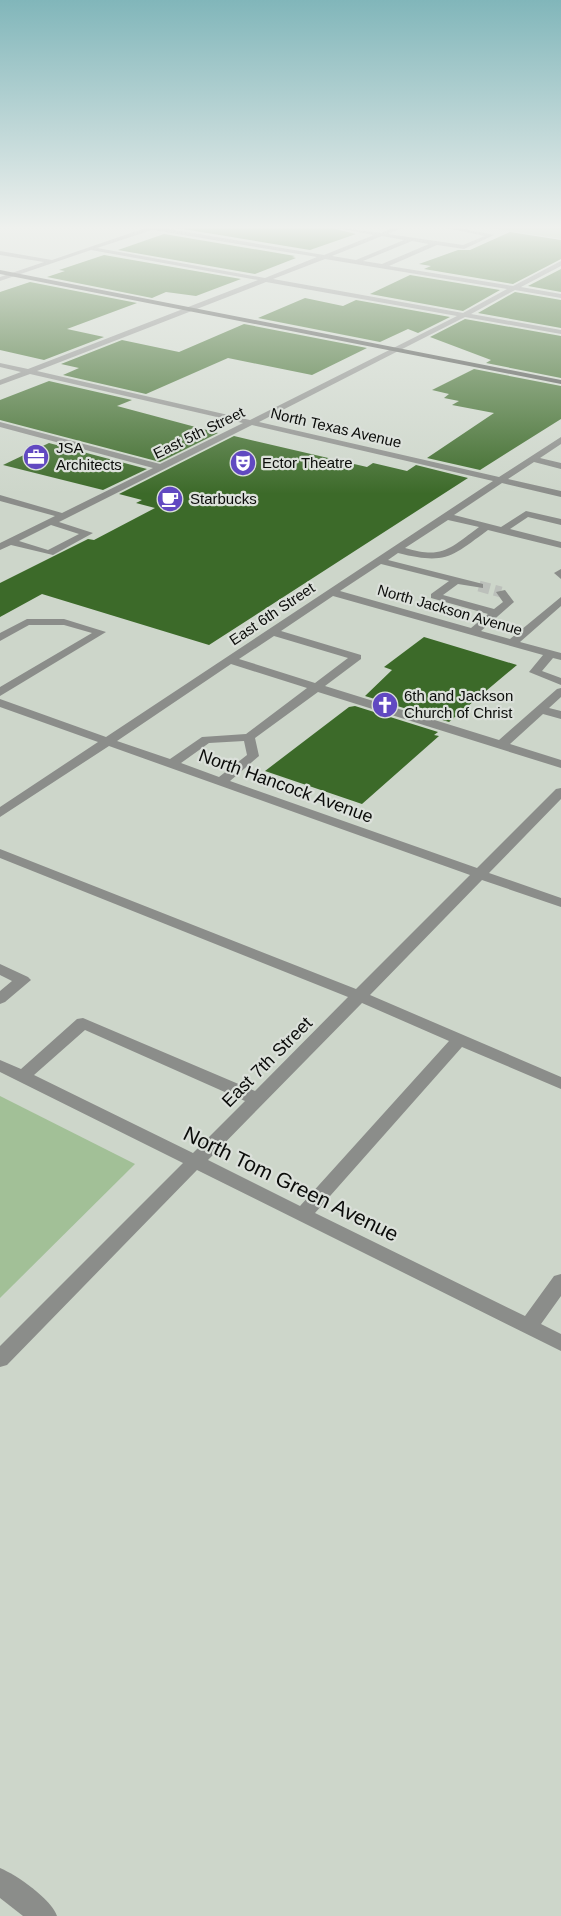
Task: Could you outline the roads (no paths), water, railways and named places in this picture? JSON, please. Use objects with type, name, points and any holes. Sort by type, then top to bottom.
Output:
[{"type":"main road","points":[[223,315],[561,382]]},
{"type":"main road","points":[[262,315],[561,373]]},
{"type":"street","points":[[0,383],[174,315]]},
{"type":"street","name":"East 5th Street","points":[[0,547],[410,344],[461,315]]},
{"type":"street","points":[[472,315],[561,332]]},
{"type":"street","name":"North Texas Avenue","points":[[0,365],[561,494]]},
{"type":"street","points":[[0,424],[160,467]]},
{"type":"street","name":"East 6th Street","points":[[0,813],[561,440]]},
{"type":"street","points":[[532,459],[561,466]]},
{"type":"street","points":[[0,498],[64,516]]},
{"type":"street","points":[[502,531],[526,514],[561,522]]},
{"type":"street","points":[[445,516],[561,545]]},
{"type":"street","points":[[10,542],[50,553],[88,533],[51,522]]},
{"type":"street","points":[[396,549],[426,557],[452,552],[486,527]]},
{"type":"street","points":[[381,561],[479,586]]},
{"type":"street","points":[[457,580],[435,596],[495,613]]},
{"type":"street","name":"North Jackson Avenue","points":[[331,592],[556,656]]},
{"type":"street","points":[[473,632],[509,602],[501,592]]},
{"type":"street","points":[[512,643],[561,600]]},
{"type":"street","points":[[0,638],[27,622],[64,622],[101,632],[0,692]]},
{"type":"street","points":[[171,764],[206,740],[249,737],[357,657],[272,632]]},
{"type":"street","points":[[556,656],[535,672],[561,682]]},
{"type":"street","points":[[230,660],[561,764]]},
{"type":"street","points":[[501,745],[561,691]]},
{"type":"street","name":"North Hancock Avenue","points":[[0,703],[561,903]]},
{"type":"street","points":[[540,710],[561,716]]},
{"type":"street","points":[[221,782],[253,756],[249,737]]},
{"type":"street","name":"East 7th Street","points":[[0,1359],[561,792]]},
{"type":"street","points":[[0,854],[359,996],[561,1083]]},
{"type":"street","points":[[0,969],[23,980],[0,999]]},
{"type":"street","points":[[23,1076],[83,1023],[257,1099]]},
{"type":"street","points":[[303,1215],[460,1039]]},
{"type":"street","name":"North Tom Green Avenue","points":[[0,1065],[561,1343]]},
{"type":"street","points":[[528,1327],[561,1281]]},
{"type":"street","points":[[0,1881],[31,1912]]},
{"type":"tunnel","points":[[479,586],[501,592]]},
{"type":"place","name":"JSA Architects","points":[[36,457]]},
{"type":"place","name":"Ector Theatre","points":[[243,463]]},
{"type":"place","name":"Starbucks","points":[[170,499]]},
{"type":"place","name":"6th and Jackson Church of Christ","points":[[385,705]]}]
